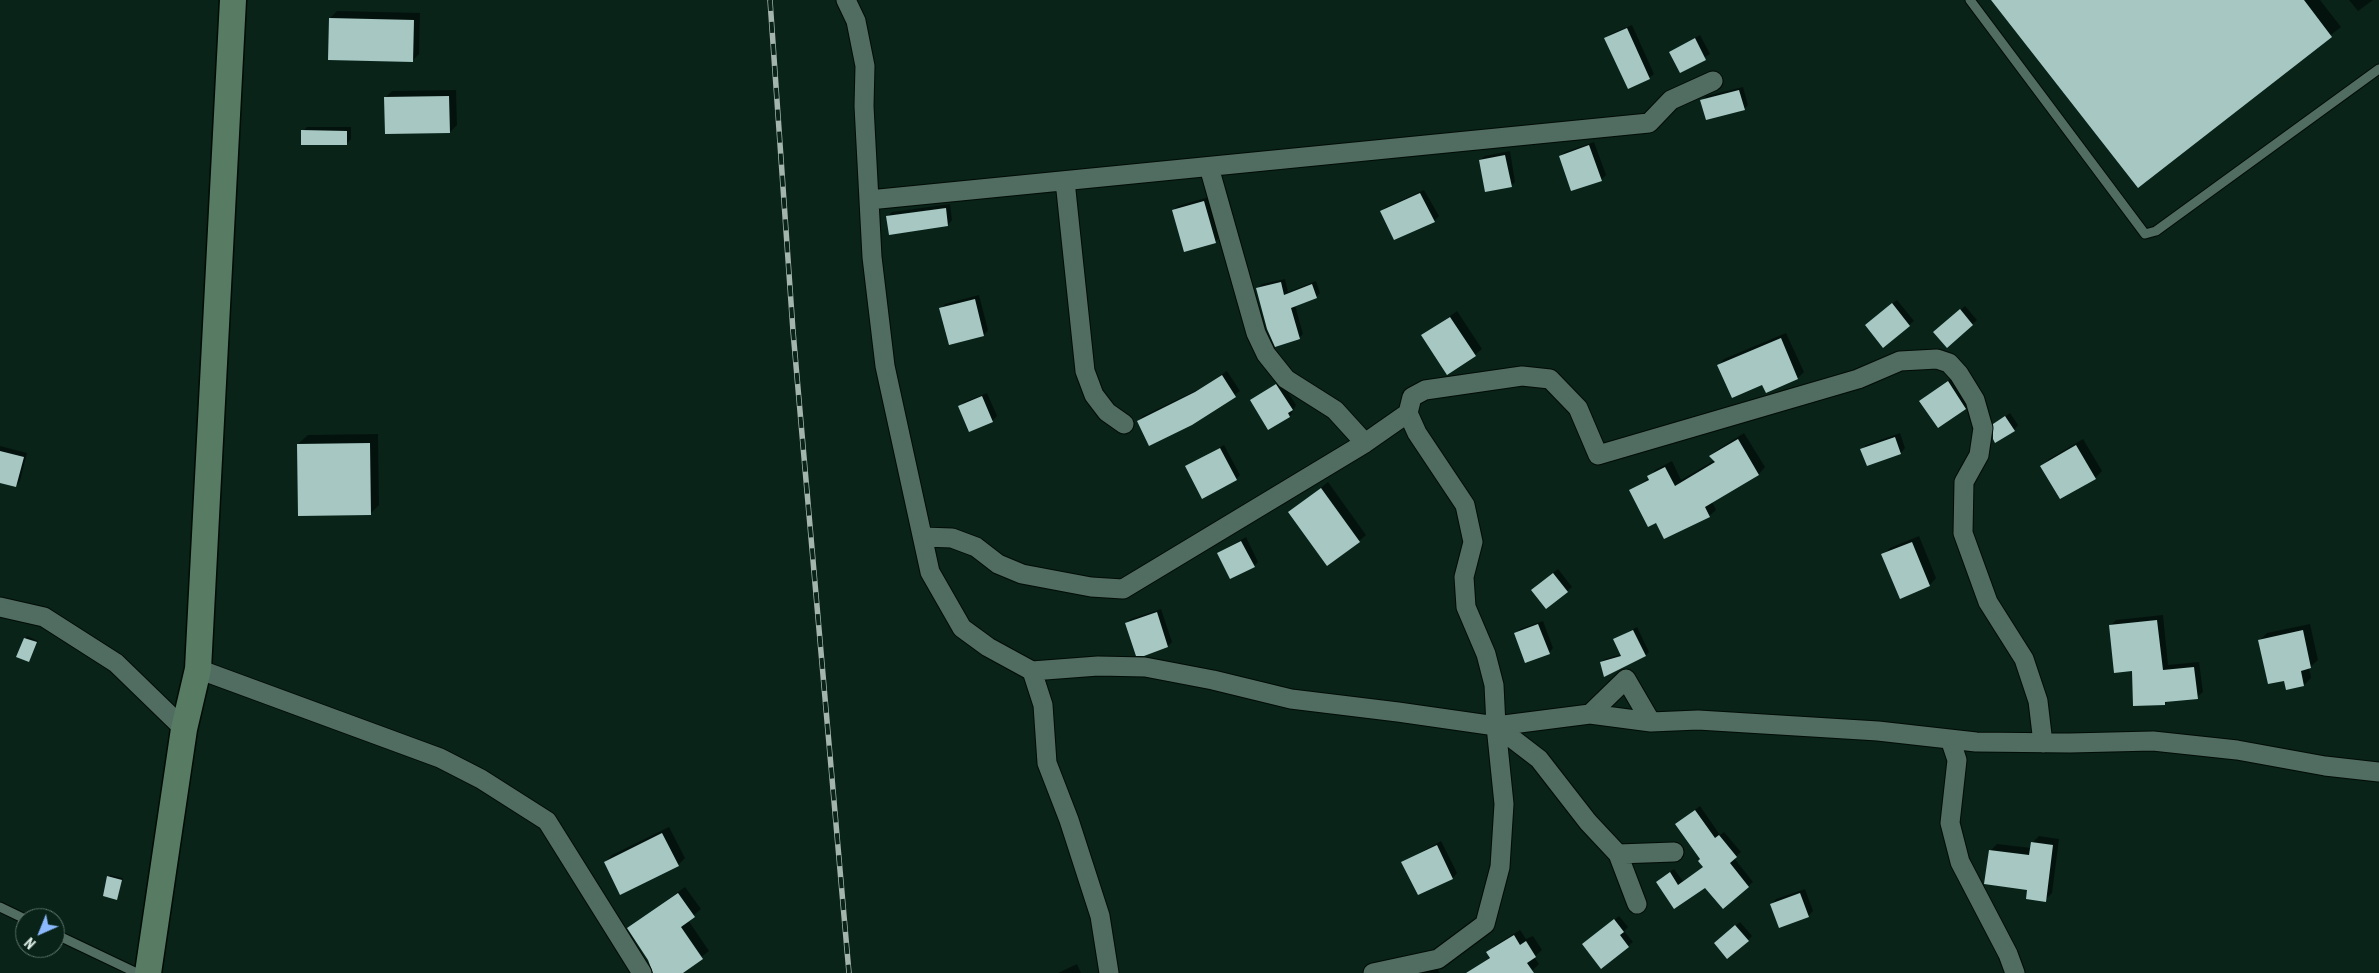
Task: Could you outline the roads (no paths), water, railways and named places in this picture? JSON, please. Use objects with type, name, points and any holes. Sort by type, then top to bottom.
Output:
[{"type":"main road","points":[[148,973],[184,729],[198,669],[233,0]]},
{"type":"street","points":[[846,0],[856,21],[865,66],[864,106],[872,257],[885,366],[930,572],[962,628],[988,647],[1032,671],[1098,666],[1145,667],[1213,680],[1291,699],[1496,726],[1590,714],[1651,722],[1707,720],[1878,731],[1950,739],[2043,743],[2153,741],[2237,750],[2325,766],[2379,772]]},
{"type":"street","points":[[869,200],[1649,123],[1671,100],[1713,81]]},
{"type":"street","points":[[1209,167],[1256,333],[1266,354],[1286,380],[1335,410],[1366,443]]},
{"type":"street","points":[[1065,181],[1085,371],[1094,395],[1107,412],[1124,424]]},
{"type":"street","points":[[1373,973],[1442,966],[1485,924],[1500,867],[1504,804],[1494,685],[1486,654],[1466,607],[1464,577],[1473,542],[1466,505],[1417,433],[1408,413],[1412,397],[1426,390],[1522,376],[1550,379],[1578,408],[1598,454],[1858,379],[1900,361],[1937,359],[1949,364],[1959,374],[1975,400],[1983,428],[1979,455],[1964,482],[1963,533],[1988,602],[2024,659],[2038,701],[2043,743]]},
{"type":"street","points":[[923,537],[952,538],[976,547],[998,564],[1022,574],[1092,587],[1123,588],[1366,443],[1408,413]]},
{"type":"street","points":[[0,606],[44,617],[116,663],[184,729]]},
{"type":"street","points":[[198,669],[440,758],[481,780],[547,821],[642,973]]},
{"type":"street","points":[[1032,671],[1043,705],[1047,763],[1069,820],[1100,916],[1109,973]]},
{"type":"street","points":[[1590,714],[1626,679],[1651,722]]},
{"type":"street","points":[[1496,726],[1539,758],[1588,822],[1618,854],[1637,904]]},
{"type":"street","points":[[1950,739],[1957,760],[1950,823],[1960,862],[2008,954],[2015,973]]},
{"type":"street","points":[[1618,854],[1674,852]]},
{"type":"lane","points":[[1970,0],[2146,234],[2156,231],[2379,69]]},
{"type":"lane","points":[[0,908],[15,915]]},
{"type":"lane","points":[[65,939],[137,973]]},
{"type":"railway","points":[[770,0],[793,331],[849,973]]}]
